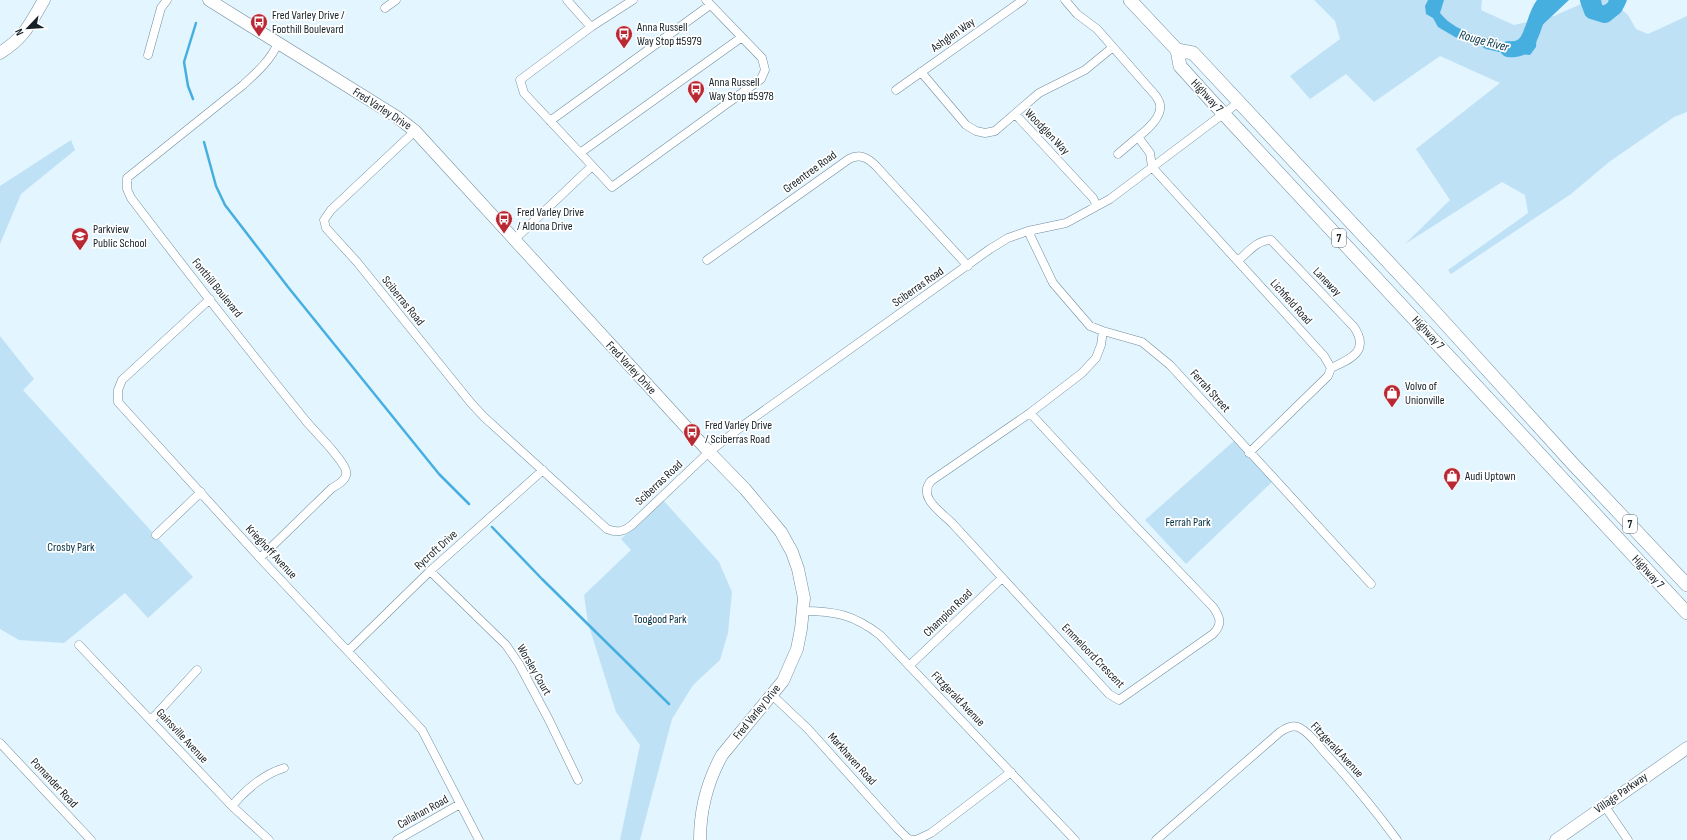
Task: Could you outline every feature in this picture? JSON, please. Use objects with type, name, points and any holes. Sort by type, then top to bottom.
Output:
[{"type":"main road","name":"Highway 7","points":[[1130,0],[1177,50],[1180,66],[1687,613]]},
{"type":"main road","name":"Highway 7","points":[[1177,50],[1194,53],[1572,463],[1687,585]]},
{"type":"street","points":[[0,53],[14,44],[25,33],[44,0]]},
{"type":"street","points":[[148,55],[161,8],[167,0]]},
{"type":"street","name":"Fred Varley Drive","points":[[209,0],[397,117],[415,131],[709,452],[745,489],[782,532],[792,552],[798,569],[804,598],[804,611],[800,636],[792,661],[783,681],[722,755],[716,766],[706,788],[700,813],[700,840]]},
{"type":"street","points":[[385,8],[396,0]]},
{"type":"street","points":[[567,0],[591,27]]},
{"type":"street","points":[[550,122],[708,2],[762,58],[765,70],[760,79],[612,188],[550,122],[524,93],[520,80],[591,27],[633,0]]},
{"type":"street","name":"Ashglen Way","points":[[896,90],[1023,0]]},
{"type":"street","points":[[1065,0],[1077,14],[1096,29],[1152,89],[1160,105],[1159,115],[1146,130],[1118,154]]},
{"type":"street","points":[[580,154],[742,37]]},
{"type":"street","name":"Fonthill Boulevard","points":[[260,558],[332,488],[340,484],[346,477],[346,471],[341,459],[307,422],[131,198],[127,189],[128,178],[243,85],[255,74],[275,50],[278,43]]},
{"type":"street","points":[[1016,115],[1039,93],[1085,70],[1113,47]]},
{"type":"street","name":"Woodglen Way","points":[[921,72],[966,126],[976,131],[985,133],[996,131],[1016,115],[1093,198],[1098,206]]},
{"type":"street","name":"Sciberras Road","points":[[415,131],[331,210],[324,220],[326,228],[357,262],[466,398],[484,417],[607,529],[615,532],[625,531],[709,452],[741,427],[990,249],[1008,238],[1028,231],[1066,223],[1110,199],[1239,102]]},
{"type":"street","points":[[1138,137],[1150,153],[1152,167]]},
{"type":"street","name":"Greentree Road","points":[[707,260],[848,159],[855,156],[862,156],[876,166],[968,266]]},
{"type":"street","points":[[514,240],[592,166]]},
{"type":"street","name":"Lichfield Road","points":[[1152,167],[1324,356],[1331,368]]},
{"type":"street","name":"Ferrah Street","points":[[1028,231],[1053,283],[1090,326],[1103,332],[1142,342],[1152,348],[1170,365],[1371,584]]},
{"type":"street","name":"Laneway","points":[[1238,261],[1257,243],[1264,240],[1270,240],[1354,327],[1360,336],[1362,344],[1358,351],[1350,358],[1331,368]]},
{"type":"street","name":"Krieghoff Avenue","points":[[210,299],[122,380],[118,390],[118,402],[260,558],[422,730],[479,840]]},
{"type":"street","name":"Emmeloord Crescent","points":[[1030,412],[1217,613],[1220,624],[1218,629],[1213,634],[1119,700],[1109,694],[952,523],[932,504],[926,494],[927,485],[931,481],[1030,412],[1082,373],[1096,358],[1101,345],[1103,332]]},
{"type":"street","points":[[1250,453],[1328,376],[1331,368]]},
{"type":"street","name":"Rycroft Drive","points":[[348,651],[430,571],[543,470]]},
{"type":"street","points":[[156,535],[200,492]]},
{"type":"street","name":"Worsley Court","points":[[430,571],[506,645],[519,664],[548,718],[578,780]]},
{"type":"street","name":"Champion Road","points":[[909,666],[1002,578]]},
{"type":"street","name":"Fitzgerald Avenue","points":[[804,611],[834,612],[867,625],[892,647],[1075,840]]},
{"type":"street","name":"Gainsville Avenue","points":[[79,645],[232,806],[270,840]]},
{"type":"street","points":[[151,720],[197,670]]},
{"type":"street","name":"Markhaven Road","points":[[771,694],[808,730],[908,839],[915,840],[932,833],[1011,772]]},
{"type":"street","name":"Fitzgerald Avenue","points":[[1156,840],[1280,732],[1288,727],[1298,727],[1308,734],[1331,759],[1377,812],[1397,840]]},
{"type":"street","name":"Pomander Road","points":[[0,743],[91,840]]},
{"type":"street","name":"Village Parkway","points":[[1556,840],[1687,748]]},
{"type":"street","points":[[232,806],[260,780],[272,772],[284,768]]},
{"type":"street","name":"Callahan Road","points":[[397,840],[460,804]]},
{"type":"street","points":[[1604,805],[1628,840]]},
{"type":"green space","points":[[1314,0],[1482,0],[1481,10],[1514,25],[1554,16],[1590,0],[1610,0],[1628,15],[1636,29],[1648,34],[1687,16],[1687,112],[1674,117],[1609,162],[1571,194],[1451,274],[1448,270],[1528,213],[1525,195],[1502,182],[1405,244],[1450,200],[1416,149],[1500,83],[1440,56],[1374,102],[1346,74],[1310,99],[1290,76],[1340,39],[1335,21]]},
{"type":"green space","points":[[71,140],[75,150],[21,194],[0,244],[0,186]]},
{"type":"green space","name":"Crosby Park","points":[[0,336],[34,379],[23,390],[193,577],[148,618],[125,593],[64,643],[19,640],[0,629]]},
{"type":"green space","name":"Ferrah Park","points":[[1235,440],[1273,481],[1186,564],[1145,520]]},
{"type":"green space","name":"Toogood Park","points":[[663,500],[719,562],[732,592],[728,633],[720,660],[693,685],[672,719],[640,840],[620,840],[640,745],[616,712],[588,623],[584,595],[631,550],[621,539]]},
{"type":"water","points":[[1428,0],[1444,0],[1440,13],[1445,19],[1457,27],[1470,33],[1491,39],[1491,41],[1497,41],[1515,46],[1530,42],[1529,35],[1524,29],[1536,12],[1554,0],[1569,0],[1537,30],[1536,47],[1530,55],[1499,52],[1486,49],[1477,44],[1455,37],[1438,27],[1433,18],[1426,14],[1425,6]]},
{"type":"water","points":[[1592,0],[1601,0],[1602,5],[1612,6],[1616,0],[1627,0],[1621,11],[1613,16],[1608,16],[1592,10]]},
{"type":"waterway","name":"Rouge River","points":[[1508,49],[1517,49],[1523,46],[1531,34],[1540,10],[1545,3],[1552,0]]},
{"type":"waterway","name":"Rouge River","points":[[1588,0],[1592,11],[1605,15],[1615,7],[1617,0]]},
{"type":"waterway","points":[[193,99],[188,86],[184,62],[196,23]]},
{"type":"waterway","points":[[204,142],[216,186],[225,205],[288,287],[439,474],[469,504]]},
{"type":"waterway","points":[[492,527],[542,579],[669,704]]},
{"type":"place","name":"Fred Varley Drive / Foothill Boulevard","points":[[259,37]]},
{"type":"place","name":"Anna Russell Way Stop #5979","points":[[624,49]]},
{"type":"place","name":"Anna Russell Way Stop #5978","points":[[696,104]]},
{"type":"place","name":"Fred Varley Drive / Aldona Drive","points":[[504,234]]},
{"type":"place","name":"Parkview Public School","points":[[80,251]]},
{"type":"place","name":"Volvo of Unionville","points":[[1392,408]]},
{"type":"place","name":"Fred Varley Drive / Sciberras Road","points":[[692,447]]},
{"type":"place","name":"Audi Uptown","points":[[1452,491]]}]
